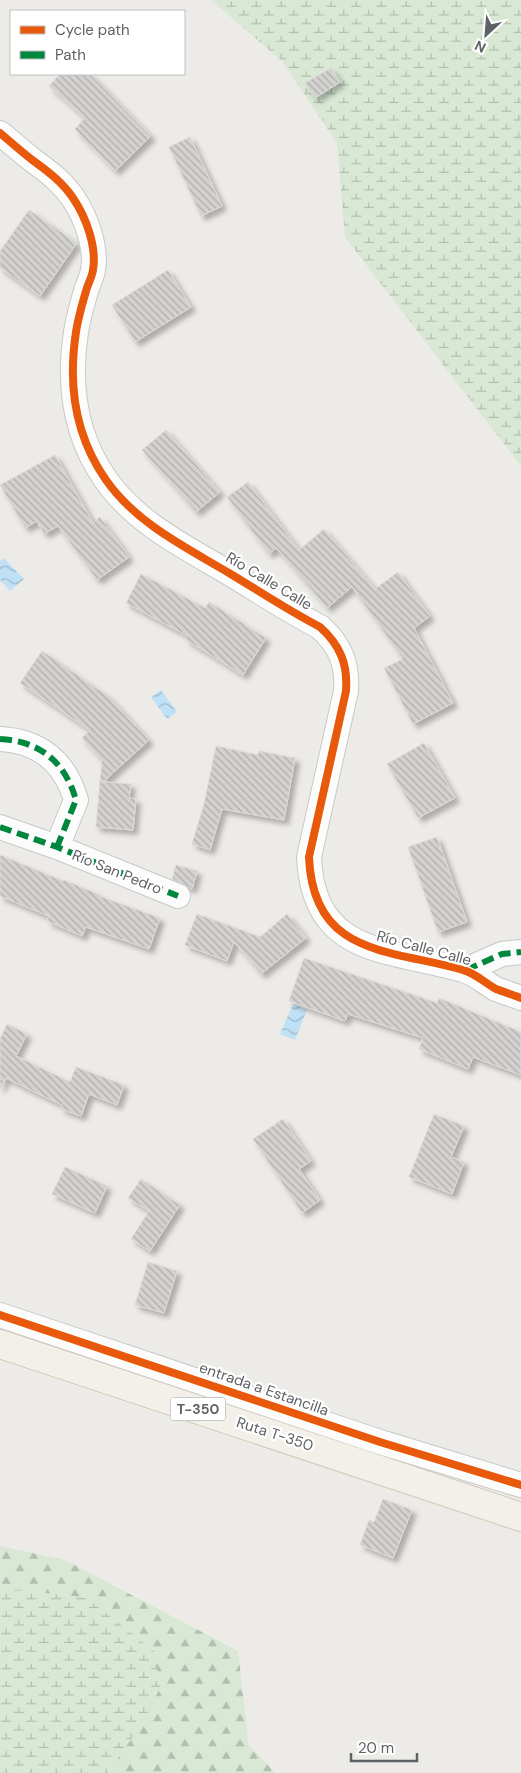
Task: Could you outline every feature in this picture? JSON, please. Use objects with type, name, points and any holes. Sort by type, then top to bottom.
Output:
[{"type":"main road","name":"Ruta T-350","points":[[0,1344],[521,1517]]},
{"type":"street","name":"Río Calle Calle","points":[[0,133],[63,185],[83,215],[89,233],[93,251],[93,270],[77,330],[72,371],[73,395],[85,442],[105,480],[118,496],[150,525],[320,627],[337,645],[343,657],[346,668],[346,691],[309,857],[313,888],[327,917],[351,939],[365,946],[466,970],[496,989],[521,998]]},
{"type":"street","name":"Río San Pedro","points":[[0,739],[26,743],[39,750],[51,758],[67,777],[76,800],[57,847]]},
{"type":"street","name":"Río San Pedro","points":[[0,827],[57,847],[178,896]]},
{"type":"street","name":"Río Calle Calle","points":[[466,970],[502,954],[521,952]]},
{"type":"street","name":"entrada a Estancilla","points":[[0,1315],[380,1442],[521,1486]]},
{"type":"green space","points":[[211,0],[521,0],[521,466],[345,237],[337,143],[282,61]]},
{"type":"green space","points":[[0,1546],[65,1560],[238,1651],[249,1746],[276,1773],[108,1773],[114,1762],[87,1598],[0,1588]]},
{"type":"green space","points":[[0,1588],[87,1598],[155,1652],[160,1688],[143,1722],[108,1773],[0,1773]]},
{"type":"water","points":[[4,558],[24,579],[10,591],[0,580],[0,561]]},
{"type":"water","points":[[161,690],[177,712],[167,719],[151,697]]},
{"type":"water","points":[[293,1004],[307,1010],[295,1040],[280,1034]]},
{"type":"building","points":[[331,68],[340,82],[315,98],[305,83]]},
{"type":"building","points":[[59,75],[91,75],[151,136],[115,171],[75,129],[85,118],[49,86]]},
{"type":"building","points":[[190,137],[222,206],[201,216],[169,147]]},
{"type":"building","points":[[29,210],[77,243],[40,296],[0,268],[0,251]]},
{"type":"building","points":[[168,270],[191,307],[135,342],[112,305]]},
{"type":"building","points":[[166,430],[220,492],[196,512],[142,450]]},
{"type":"building","points":[[55,455],[93,523],[100,517],[129,557],[97,580],[58,526],[44,534],[37,521],[25,528],[0,485]]},
{"type":"building","points":[[248,482],[299,550],[324,529],[375,589],[398,572],[430,616],[414,628],[453,703],[413,724],[384,668],[403,659],[352,587],[327,608],[276,548],[269,554],[227,497]]},
{"type":"building","points":[[141,574],[205,608],[209,602],[266,638],[243,675],[185,639],[188,636],[126,603]]},
{"type":"building","points":[[42,651],[109,697],[149,740],[103,782],[131,784],[129,798],[136,799],[133,830],[96,827],[102,760],[82,738],[90,730],[20,683]]},
{"type":"building","points":[[424,743],[455,798],[418,818],[387,764]]},
{"type":"building","points":[[216,746],[258,755],[259,751],[295,758],[284,820],[222,809],[210,850],[192,844],[204,804]]},
{"type":"building","points":[[437,837],[467,922],[438,932],[408,847]]},
{"type":"building","points":[[0,855],[99,896],[160,918],[149,949],[86,927],[82,936],[47,921],[49,916],[0,896]]},
{"type":"building","points":[[176,865],[197,871],[192,889],[172,879]]},
{"type":"building","points":[[197,914],[260,937],[287,914],[306,938],[261,974],[234,942],[227,961],[185,945]]},
{"type":"building","points":[[304,958],[437,1003],[439,998],[521,1032],[521,1075],[473,1057],[468,1069],[419,1049],[423,1038],[348,1014],[345,1021],[289,1001]]},
{"type":"building","points":[[7,1024],[27,1034],[16,1056],[70,1082],[76,1067],[124,1085],[117,1105],[89,1094],[81,1116],[61,1109],[62,1105],[6,1078],[0,1089],[0,1039]]},
{"type":"building","points":[[434,1114],[464,1126],[451,1157],[464,1162],[452,1194],[409,1177]]},
{"type":"building","points":[[283,1119],[311,1161],[299,1169],[320,1200],[302,1213],[253,1139]]},
{"type":"building","points":[[65,1167],[107,1186],[95,1213],[52,1194]]},
{"type":"building","points":[[141,1179],[180,1205],[150,1251],[131,1239],[149,1211],[128,1198]]},
{"type":"building","points":[[148,1262],[177,1271],[164,1313],[135,1305]]},
{"type":"building","points":[[383,1499],[412,1510],[393,1558],[360,1545],[369,1520],[374,1522]]},
{"type":"marked path","points":[[0,739],[27,744],[39,749],[49,756],[65,775],[76,800],[57,847]]},
{"type":"marked path","points":[[0,827],[57,847],[178,896]]},
{"type":"marked path","points":[[466,970],[502,954],[521,952]]},
{"type":"cycle path","points":[[0,133],[51,174],[65,188],[78,206],[89,232],[94,261],[92,275],[76,332],[73,371],[74,390],[76,409],[87,446],[106,480],[132,509],[162,533],[285,608],[320,627],[338,648],[346,672],[346,691],[309,857],[314,890],[325,914],[340,931],[361,943],[409,958],[467,971],[496,989],[521,998]]},
{"type":"cycle path","points":[[0,1315],[380,1442],[521,1485]]}]
